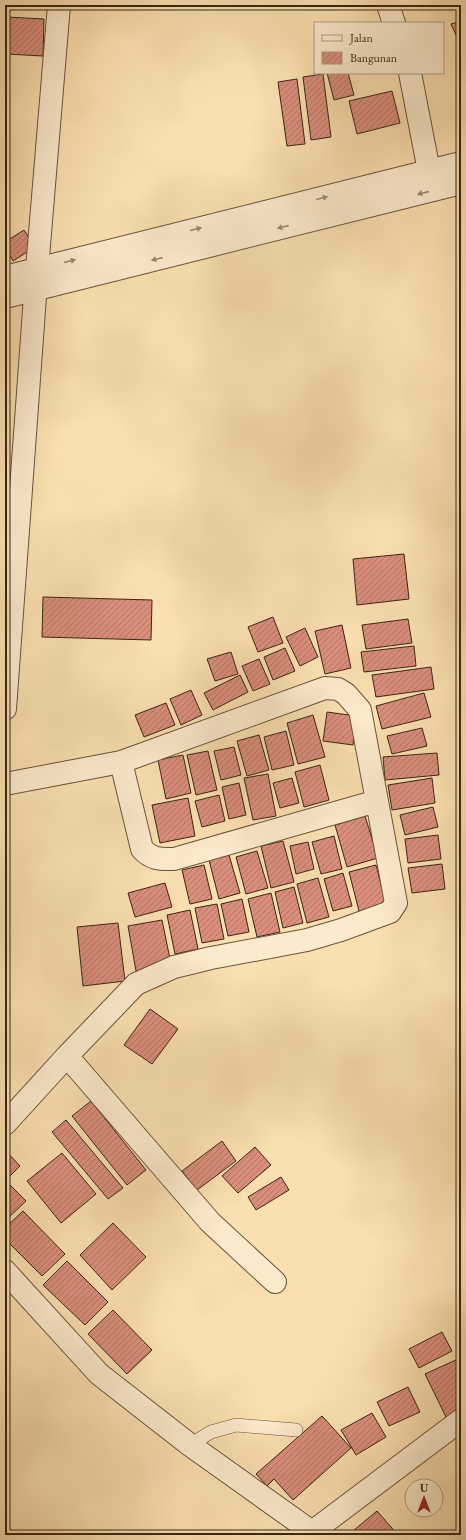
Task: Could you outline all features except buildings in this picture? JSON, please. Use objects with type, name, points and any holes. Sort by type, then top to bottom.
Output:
[{"type":"street","points":[[5,709],[36,279],[59,5]]},
{"type":"street","points":[[388,5],[394,22]]},
{"type":"street","points":[[410,74],[429,171]]},
{"type":"street","points":[[5,297],[36,279],[461,163]]},
{"type":"street","points":[[5,277],[36,279],[461,184]]},
{"type":"street","points":[[5,784],[121,762],[324,688],[338,689],[346,694],[360,710],[396,903],[390,912],[341,930],[307,940],[211,958],[167,970],[136,984],[5,1124]]},
{"type":"street","points":[[121,762],[142,850],[147,855],[156,859],[174,858],[377,801]]},
{"type":"street","points":[[67,1056],[210,1222],[275,1282]]},
{"type":"street","points":[[5,1270],[99,1374],[190,1445],[310,1534],[461,1420]]},
{"type":"lane","points":[[190,1445],[211,1432],[236,1425],[296,1430]]}]
